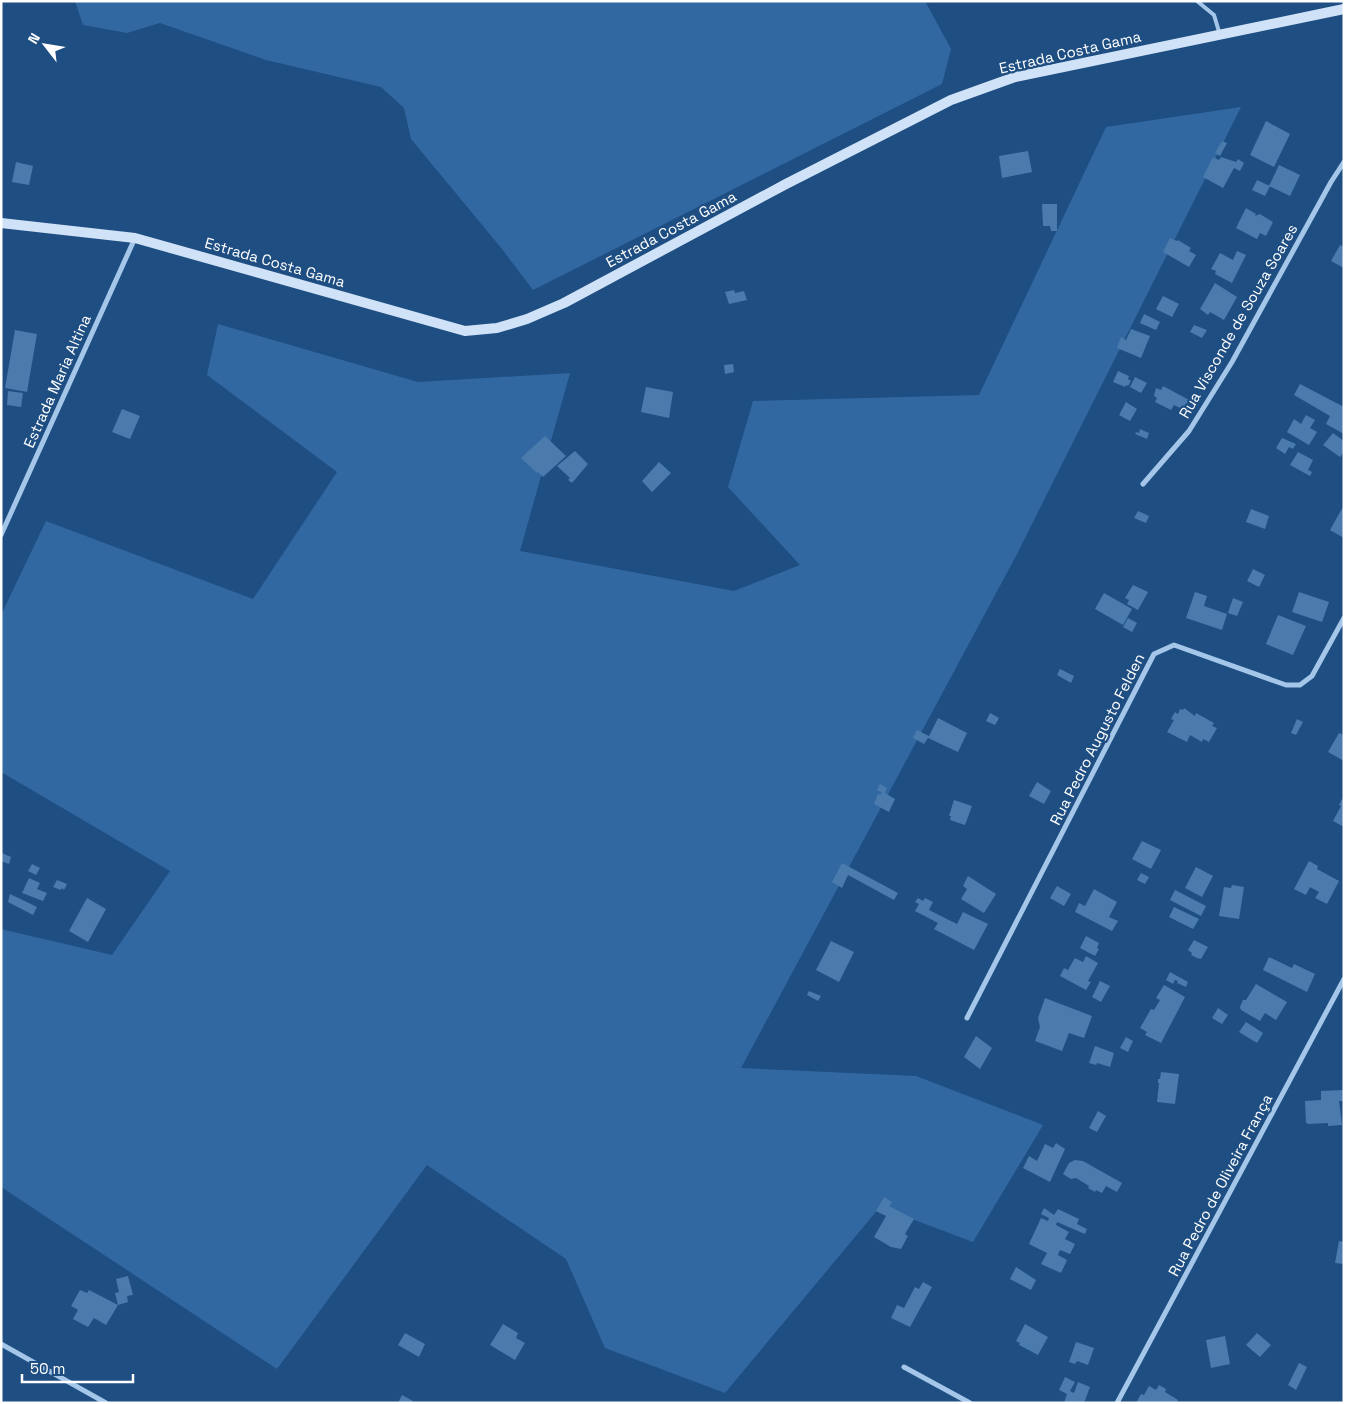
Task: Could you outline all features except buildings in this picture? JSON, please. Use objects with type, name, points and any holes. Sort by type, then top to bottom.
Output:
[{"type":"main road","name":"Estrada Costa Gama","points":[[1,223],[135,238],[465,332],[497,328],[527,319],[564,303],[778,189],[952,100],[1015,77],[1344,9]]},
{"type":"street","name":"Rua Visconde de Souza Soares","points":[[1143,484],[1190,430],[1232,362],[1331,182],[1344,162]]},
{"type":"street","name":"Estrada Maria Altina","points":[[1,535],[135,238]]},
{"type":"street","name":"Rua Pedro Augusto Felden","points":[[967,1018],[1154,654],[1174,645],[1286,685],[1300,685],[1312,676],[1344,618]]},
{"type":"street","name":"Rua Pedro de Oliveira França","points":[[1117,1403],[1344,979]]},
{"type":"street","points":[[1,1344],[106,1403]]},
{"type":"street","points":[[904,1366],[970,1403]]},
{"type":"lane","points":[[1197,1],[1214,16],[1220,35]]},
{"type":"shaded area","points":[[75,1],[925,1],[951,49],[942,84],[533,290],[502,249],[411,139],[404,108],[381,87],[266,60],[160,23],[127,33],[83,25]]},
{"type":"shaded area","points":[[1241,107],[1016,556],[741,1068],[916,1076],[1043,1125],[973,1242],[880,1207],[725,1393],[605,1348],[566,1259],[427,1165],[277,1369],[1,1187],[1,929],[112,955],[170,871],[1,772],[1,615],[46,521],[253,599],[337,472],[207,375],[218,324],[418,382],[570,373],[520,551],[734,591],[800,565],[728,487],[753,401],[979,395],[1106,127]]}]
